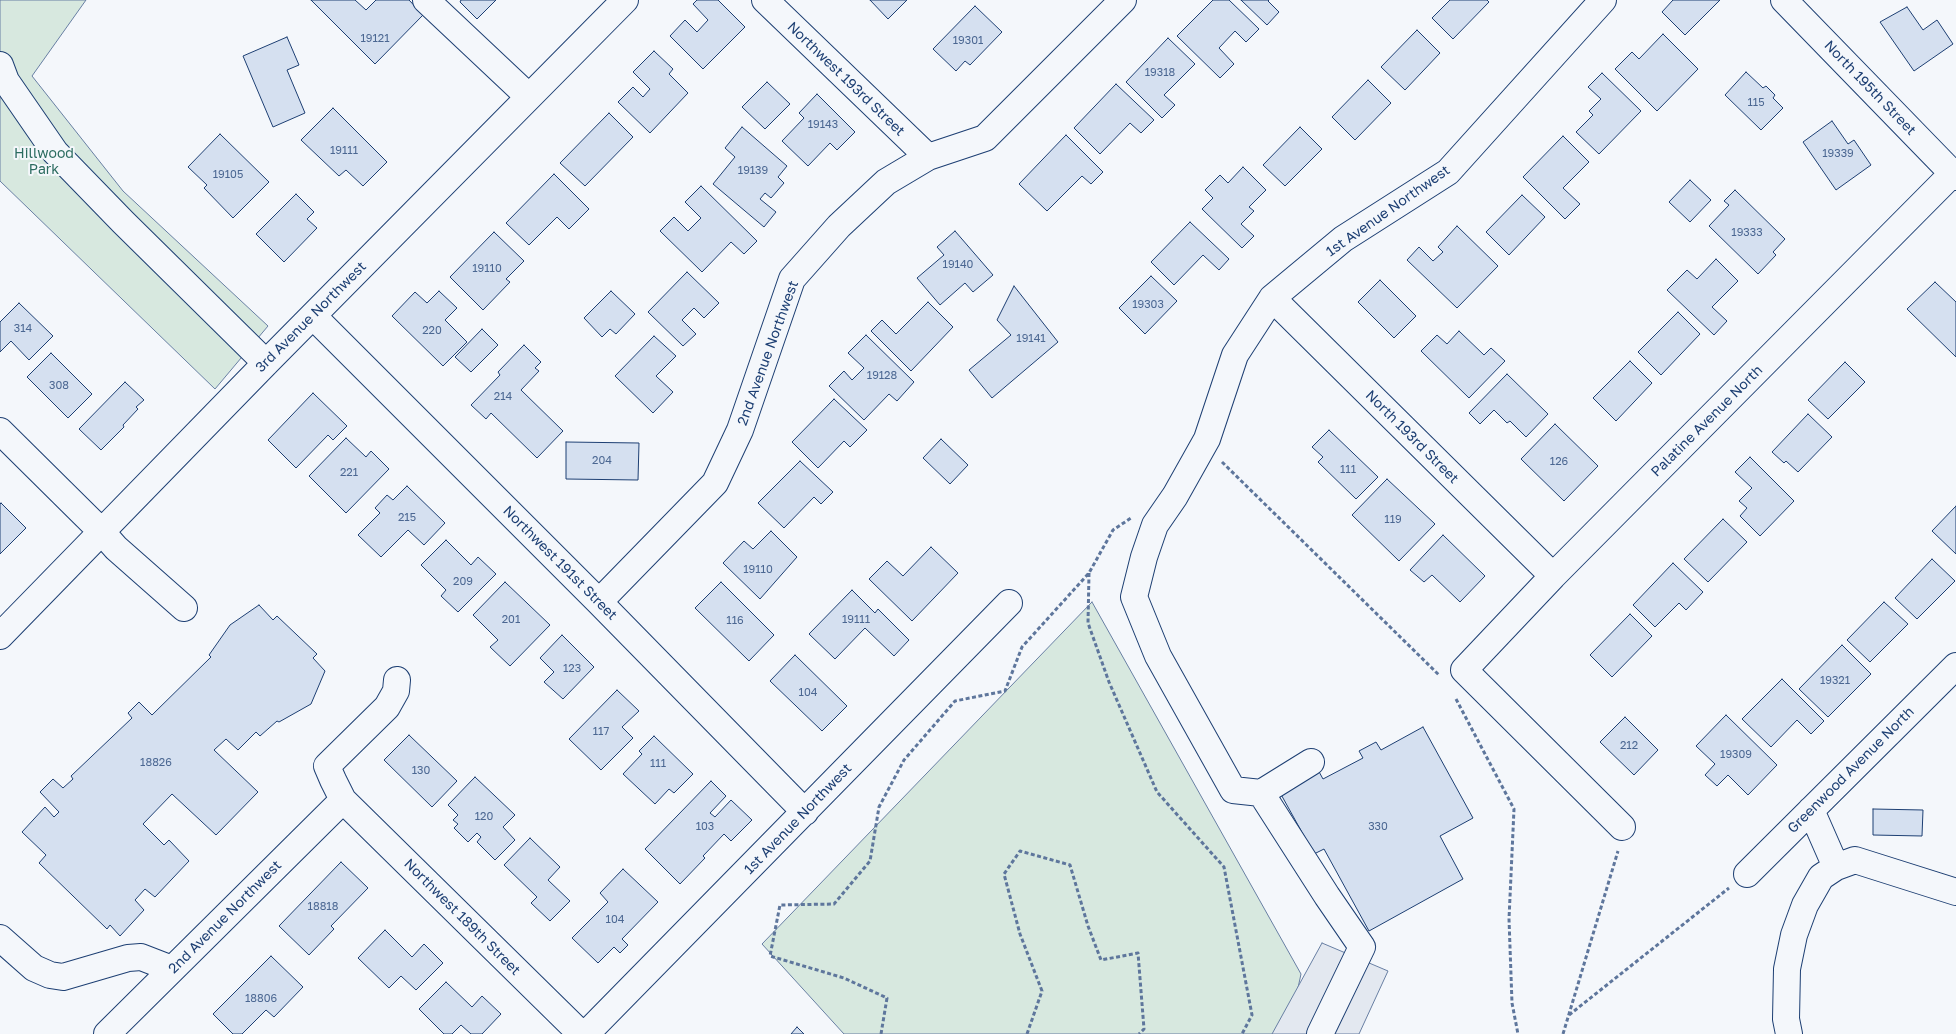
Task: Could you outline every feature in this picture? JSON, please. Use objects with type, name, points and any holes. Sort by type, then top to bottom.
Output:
[{"type":"street","points":[[426,0],[529,97]]},
{"type":"street","name":"3rd Avenue Northwest","points":[[0,636],[266,362],[624,0]]},
{"type":"street","name":"Northwest 193rd Street","points":[[765,0],[928,157]]},
{"type":"street","name":"2nd Avenue Northwest","points":[[599,602],[716,483],[740,430],[792,279],[839,226],[886,182],[928,157],[985,138],[1123,0]]},
{"type":"street","name":"1st Avenue Northwest","points":[[1261,793],[1233,790],[1158,656],[1134,597],[1144,557],[1156,525],[1204,444],[1235,355],[1272,298],[1343,239],[1448,172],[1603,0]]},
{"type":"street","name":"North 195th Street","points":[[1792,3],[1954,175]]},
{"type":"street","points":[[0,65],[6,81],[55,152],[130,229],[266,362]]},
{"type":"street","name":"Palatine Avenue North","points":[[1452,679],[1954,175]]},
{"type":"street","name":"North 193rd Street","points":[[1272,298],[1553,576]]},
{"type":"street","name":"Northwest 191st Street","points":[[313,316],[599,602],[805,812]]},
{"type":"street","points":[[0,431],[116,548],[184,608]]},
{"type":"street","name":"1st Avenue Northwest","points":[[586,1034],[1008,603]]},
{"type":"street","name":"Greenwood Avenue North","points":[[1747,874],[1956,666]]},
{"type":"street","points":[[1452,679],[1620,838]]},
{"type":"street","points":[[343,800],[327,766],[387,707],[396,691],[397,680]]},
{"type":"street","points":[[1311,762],[1261,793],[1362,947],[1320,1034]]},
{"type":"street","name":"2nd Avenue Northwest","points":[[107,1034],[343,800]]},
{"type":"street","name":"Northwest 189th Street","points":[[343,800],[582,1034]]},
{"type":"street","points":[[1811,810],[1836,867]]},
{"type":"street","points":[[1789,1034],[1786,1019],[1787,969],[1794,935],[1805,905],[1821,877],[1836,867],[1855,860],[1956,892]]},
{"type":"street","points":[[0,938],[34,968],[50,975],[63,977],[128,958],[141,957],[172,969]]},
{"type":"path","points":[[1204,444],[1452,679],[1514,810],[1509,918],[1512,1003],[1518,1034]]},
{"type":"path","points":[[881,1034],[887,998],[844,978],[770,956],[780,905],[834,904],[870,861],[879,807],[904,760],[955,701],[1005,692],[1022,647],[1089,573],[1113,530],[1155,503],[1166,510]]},
{"type":"path","points":[[1089,573],[1088,623],[1109,682],[1158,792],[1224,867],[1252,1015],[1242,1034]]},
{"type":"path","points":[[1563,1034],[1620,838]]},
{"type":"path","points":[[1027,1034],[1042,991],[1020,934],[1004,874],[1020,851],[1070,865],[1088,926],[1101,960],[1138,953],[1144,1029],[1139,1034]]},
{"type":"path","points":[[1569,1015],[1747,874]]},
{"type":"green space","name":"Hillwood Park","points":[[0,0],[86,0],[32,76],[123,191],[268,326],[215,389],[0,181]]},
{"type":"green space","points":[[1092,602],[1301,974],[1288,1034],[844,1034],[762,944]]},
{"type":"shaded area","points":[[1322,943],[1388,971],[1359,1034],[1272,1034]]},
{"type":"building","points":[[311,0],[355,0],[366,10],[376,0],[409,0],[423,15],[375,64]]},
{"type":"building","points":[[461,0],[496,0],[477,19],[460,2]]},
{"type":"building","points":[[697,0],[718,0],[745,27],[703,69],[670,36],[685,20],[697,32],[708,20],[693,4]]},
{"type":"building","points":[[870,0],[907,0],[888,19]]},
{"type":"building","points":[[1213,0],[1229,0],[1259,29],[1246,42],[1235,31],[1219,48],[1234,64],[1220,78],[1177,36]]},
{"type":"building","points":[[1241,0],[1269,0],[1279,12],[1267,25]]},
{"type":"building","points":[[1450,0],[1487,0],[1489,2],[1453,39],[1432,18]]},
{"type":"building","points":[[1673,0],[1720,0],[1685,35],[1662,12]]},
{"type":"building","points":[[975,6],[1002,32],[970,65],[965,61],[956,71],[933,49]]},
{"type":"building","points":[[1907,7],[1923,30],[1937,20],[1953,44],[1914,71],[1880,22]]},
{"type":"building","points":[[1417,30],[1440,53],[1405,90],[1381,67]]},
{"type":"building","points":[[1663,34],[1698,69],[1657,111],[1615,69],[1632,52],[1639,59]]},
{"type":"building","points":[[287,37],[299,65],[287,70],[305,113],[273,127],[243,56]]},
{"type":"building","points":[[1168,38],[1195,64],[1164,95],[1175,105],[1162,118],[1126,82]]},
{"type":"building","points":[[654,51],[673,69],[669,74],[688,93],[650,133],[618,102],[633,87],[643,97],[650,89],[633,72]]},
{"type":"building","points":[[1746,72],[1763,88],[1766,86],[1775,95],[1773,98],[1783,108],[1761,130],[1725,95]]},
{"type":"building","points":[[1602,73],[1641,111],[1599,154],[1576,132],[1593,115],[1589,111],[1601,99],[1588,87]]},
{"type":"building","points":[[1368,80],[1391,103],[1355,140],[1332,117]]},
{"type":"building","points":[[767,82],[790,104],[765,129],[742,107]]},
{"type":"building","points":[[1116,84],[1154,120],[1141,133],[1130,123],[1100,154],[1074,128]]},
{"type":"building","points":[[817,94],[855,132],[837,150],[830,143],[808,166],[782,141],[804,118],[799,113]]},
{"type":"building","points":[[333,108],[387,162],[363,186],[346,170],[339,176],[301,140]]},
{"type":"building","points":[[609,113],[633,137],[585,186],[560,163]]},
{"type":"building","points":[[1832,121],[1848,144],[1854,140],[1871,165],[1836,190],[1803,142]]},
{"type":"building","points":[[742,127],[787,166],[778,177],[784,183],[771,198],[765,193],[760,199],[776,212],[764,227],[713,184],[735,157],[725,148]]},
{"type":"building","points":[[1300,127],[1322,149],[1285,186],[1263,165]]},
{"type":"building","points":[[220,134],[269,182],[233,218],[204,188],[207,185],[188,167]]},
{"type":"building","points":[[1066,135],[1103,172],[1091,184],[1082,176],[1047,211],[1019,184]]},
{"type":"building","points":[[1563,136],[1589,162],[1563,188],[1580,204],[1565,219],[1523,177]]},
{"type":"building","points":[[1243,167],[1266,190],[1249,207],[1254,211],[1241,224],[1254,236],[1242,248],[1202,209],[1213,198],[1205,190],[1220,175],[1228,183]]},
{"type":"building","points":[[554,174],[589,209],[569,229],[557,217],[529,245],[506,223]]},
{"type":"building","points":[[1690,180],[1711,200],[1690,222],[1669,202]]},
{"type":"building","points":[[701,186],[757,241],[744,254],[731,242],[702,272],[660,231],[674,217],[688,231],[701,218],[685,202]]},
{"type":"building","points":[[1735,190],[1785,239],[1773,252],[1776,255],[1758,274],[1709,226],[1729,205],[1724,201]]},
{"type":"building","points":[[296,194],[314,212],[307,219],[317,228],[284,262],[256,234]]},
{"type":"building","points":[[1522,195],[1545,217],[1509,255],[1486,232]]},
{"type":"building","points":[[1190,222],[1229,259],[1219,270],[1203,255],[1174,285],[1151,262]]},
{"type":"building","points":[[1457,226],[1498,266],[1457,308],[1407,260],[1419,247],[1433,261],[1443,252],[1438,247]]},
{"type":"building","points":[[955,231],[993,275],[973,292],[965,283],[940,305],[917,278],[944,255],[937,247]]},
{"type":"building","points":[[494,232],[524,261],[506,279],[510,282],[483,310],[450,277]]},
{"type":"building","points":[[1716,259],[1738,281],[1712,307],[1727,321],[1714,335],[1667,290],[1687,270],[1697,279]]},
{"type":"building","points":[[687,272],[719,303],[704,318],[694,308],[682,320],[696,334],[683,346],[648,312]]},
{"type":"building","points":[[1151,276],[1177,301],[1145,334],[1119,308]]},
{"type":"building","points":[[1380,280],[1416,316],[1394,338],[1358,302]]},
{"type":"building","points":[[1935,282],[1956,302],[1956,357],[1907,309]]},
{"type":"building","points":[[1014,286],[1058,342],[992,398],[969,370],[1011,335],[997,320]]},
{"type":"building","points":[[439,291],[457,308],[445,320],[467,342],[443,366],[392,316],[415,292],[427,303]]},
{"type":"building","points":[[611,291],[635,314],[616,334],[610,329],[602,337],[584,318]]},
{"type":"building","points":[[928,302],[953,327],[911,371],[871,331],[882,320],[896,334]]},
{"type":"building","points":[[19,303],[53,336],[29,360],[11,341],[0,352],[0,322]]},
{"type":"building","points":[[1678,312],[1700,334],[1661,375],[1638,352]]},
{"type":"building","points":[[482,329],[498,345],[471,372],[455,357]]},
{"type":"building","points":[[1459,331],[1484,355],[1491,348],[1505,361],[1469,398],[1421,351],[1437,335],[1447,344]]},
{"type":"building","points":[[866,335],[914,382],[897,401],[889,394],[864,420],[829,386],[844,371],[852,380],[864,368],[848,353]]},
{"type":"building","points":[[654,336],[676,356],[656,376],[673,392],[653,413],[615,376]]},
{"type":"building","points":[[524,345],[541,362],[535,368],[539,371],[521,390],[563,431],[537,458],[491,413],[486,419],[471,405],[500,375],[498,372]]},
{"type":"building","points":[[51,353],[92,394],[68,418],[27,377]]},
{"type":"building","points":[[1630,361],[1652,383],[1616,421],[1593,398]]},
{"type":"building","points":[[1845,362],[1865,382],[1828,419],[1808,400]]},
{"type":"building","points":[[1507,374],[1548,414],[1526,437],[1510,421],[1507,423],[1494,410],[1480,424],[1469,413]]},
{"type":"building","points":[[125,382],[144,400],[136,407],[138,409],[123,425],[124,427],[101,450],[79,429]]},
{"type":"building","points":[[313,393],[347,426],[333,440],[328,435],[296,468],[268,440]]},
{"type":"building","points":[[834,399],[867,430],[850,447],[844,441],[818,468],[792,442]]},
{"type":"building","points":[[1808,414],[1832,437],[1798,472],[1772,452]]},
{"type":"building","points":[[1555,424],[1598,466],[1564,501],[1521,459]]},
{"type":"building","points":[[1329,430],[1378,477],[1356,499],[1318,462],[1323,457],[1312,447]]},
{"type":"building","points":[[346,438],[366,457],[371,451],[389,469],[346,513],[309,476]]},
{"type":"building","points":[[941,439],[968,465],[950,484],[923,458]]},
{"type":"building","points":[[566,442],[639,443],[638,480],[566,479]]},
{"type":"building","points":[[1750,457],[1794,501],[1760,536],[1740,516],[1747,508],[1739,501],[1752,488],[1735,472]]},
{"type":"building","points":[[800,461],[833,492],[821,504],[814,497],[784,528],[758,503]]},
{"type":"building","points":[[1387,479],[1435,524],[1399,561],[1352,515]]},
{"type":"building","points":[[407,486],[445,523],[424,545],[408,530],[381,557],[358,535],[380,513],[375,508],[387,495],[393,500]]},
{"type":"building","points":[[0,504],[26,528],[0,554]]},
{"type":"building","points":[[1956,506],[1956,554],[1932,531]]},
{"type":"building","points":[[1723,519],[1747,542],[1708,582],[1684,559]]},
{"type":"building","points":[[771,531],[797,557],[760,599],[723,563],[744,541],[753,549]]},
{"type":"building","points":[[1443,535],[1485,576],[1460,602],[1432,575],[1424,582],[1410,570]]},
{"type":"building","points":[[446,540],[471,565],[478,557],[496,574],[458,612],[441,596],[446,590],[421,565]]},
{"type":"building","points":[[931,547],[958,573],[912,621],[869,579],[887,561],[903,576]]},
{"type":"building","points":[[1932,559],[1955,581],[1917,619],[1895,598]]},
{"type":"building","points":[[1673,563],[1703,592],[1686,610],[1679,603],[1655,627],[1633,605]]},
{"type":"building","points":[[505,582],[550,625],[510,666],[490,647],[498,640],[473,615]]},
{"type":"building","points":[[721,582],[774,635],[749,661],[695,608]]},
{"type":"building","points":[[852,590],[875,613],[878,609],[909,640],[894,656],[865,628],[835,659],[809,634]]},
{"type":"building","points":[[1884,602],[1908,624],[1870,662],[1847,640]]},
{"type":"building","points":[[259,605],[273,620],[277,616],[317,654],[313,658],[325,671],[311,704],[279,722],[277,721],[260,736],[256,732],[238,750],[226,739],[214,750],[258,792],[216,835],[172,794],[143,824],[164,845],[169,840],[189,861],[155,897],[145,889],[135,900],[144,910],[120,936],[110,925],[107,929],[39,863],[46,855],[22,832],[45,807],[54,817],[59,812],[40,792],[53,779],[63,788],[73,779],[71,776],[132,718],[128,713],[139,702],[152,715],[211,657],[209,655],[230,625]]},
{"type":"building","points":[[1630,614],[1652,636],[1612,677],[1590,655]]},
{"type":"building","points":[[562,635],[594,667],[563,699],[544,682],[554,672],[540,658]]},
{"type":"building","points":[[1842,645],[1871,674],[1828,717],[1799,689]]},
{"type":"building","points":[[795,655],[847,706],[822,731],[770,681]]},
{"type":"building","points":[[1782,679],[1824,721],[1811,734],[1797,720],[1771,747],[1742,719]]},
{"type":"building","points":[[617,690],[639,711],[622,727],[633,738],[601,770],[569,739]]},
{"type":"building","points":[[1726,715],[1777,765],[1748,795],[1728,775],[1717,786],[1705,775],[1715,764],[1696,746]]},
{"type":"building","points":[[1625,717],[1658,750],[1634,775],[1600,742]]},
{"type":"building","points":[[1423,727],[1473,818],[1440,836],[1463,879],[1369,931],[1324,849],[1314,854],[1278,789],[1317,768],[1323,779],[1363,758],[1359,751],[1376,742],[1381,750]]},
{"type":"building","points":[[409,735],[457,781],[432,807],[384,760]]},
{"type":"building","points":[[654,736],[693,774],[674,793],[669,789],[655,804],[623,774],[642,754],[639,751]]},
{"type":"building","points":[[475,777],[515,815],[503,827],[515,840],[495,860],[477,842],[481,837],[477,833],[468,842],[454,828],[458,824],[453,820],[458,815],[448,805]]},
{"type":"building","points":[[711,781],[726,796],[710,813],[715,817],[731,800],[752,820],[731,841],[724,834],[703,856],[705,858],[680,884],[645,849]]},
{"type":"building","points":[[1873,809],[1923,810],[1922,836],[1873,835]]},
{"type":"building","points":[[530,838],[560,867],[548,880],[570,901],[550,921],[531,903],[537,897],[504,865]]},
{"type":"building","points":[[341,862],[368,888],[331,926],[334,929],[309,955],[279,926]]},
{"type":"building","points":[[623,869],[658,902],[622,939],[628,945],[620,953],[614,947],[598,963],[572,938],[608,902],[600,893]]},
{"type":"building","points":[[385,930],[412,957],[424,944],[443,963],[416,990],[401,976],[389,988],[358,958]]},
{"type":"building","points":[[271,956],[303,987],[274,1017],[266,1010],[242,1034],[233,1034],[213,1014]]},
{"type":"building","points":[[446,982],[472,1007],[482,996],[501,1014],[482,1034],[471,1034],[461,1025],[452,1034],[444,1034],[419,1009]]},
{"type":"building","points":[[797,1027],[804,1034],[791,1034]]}]
